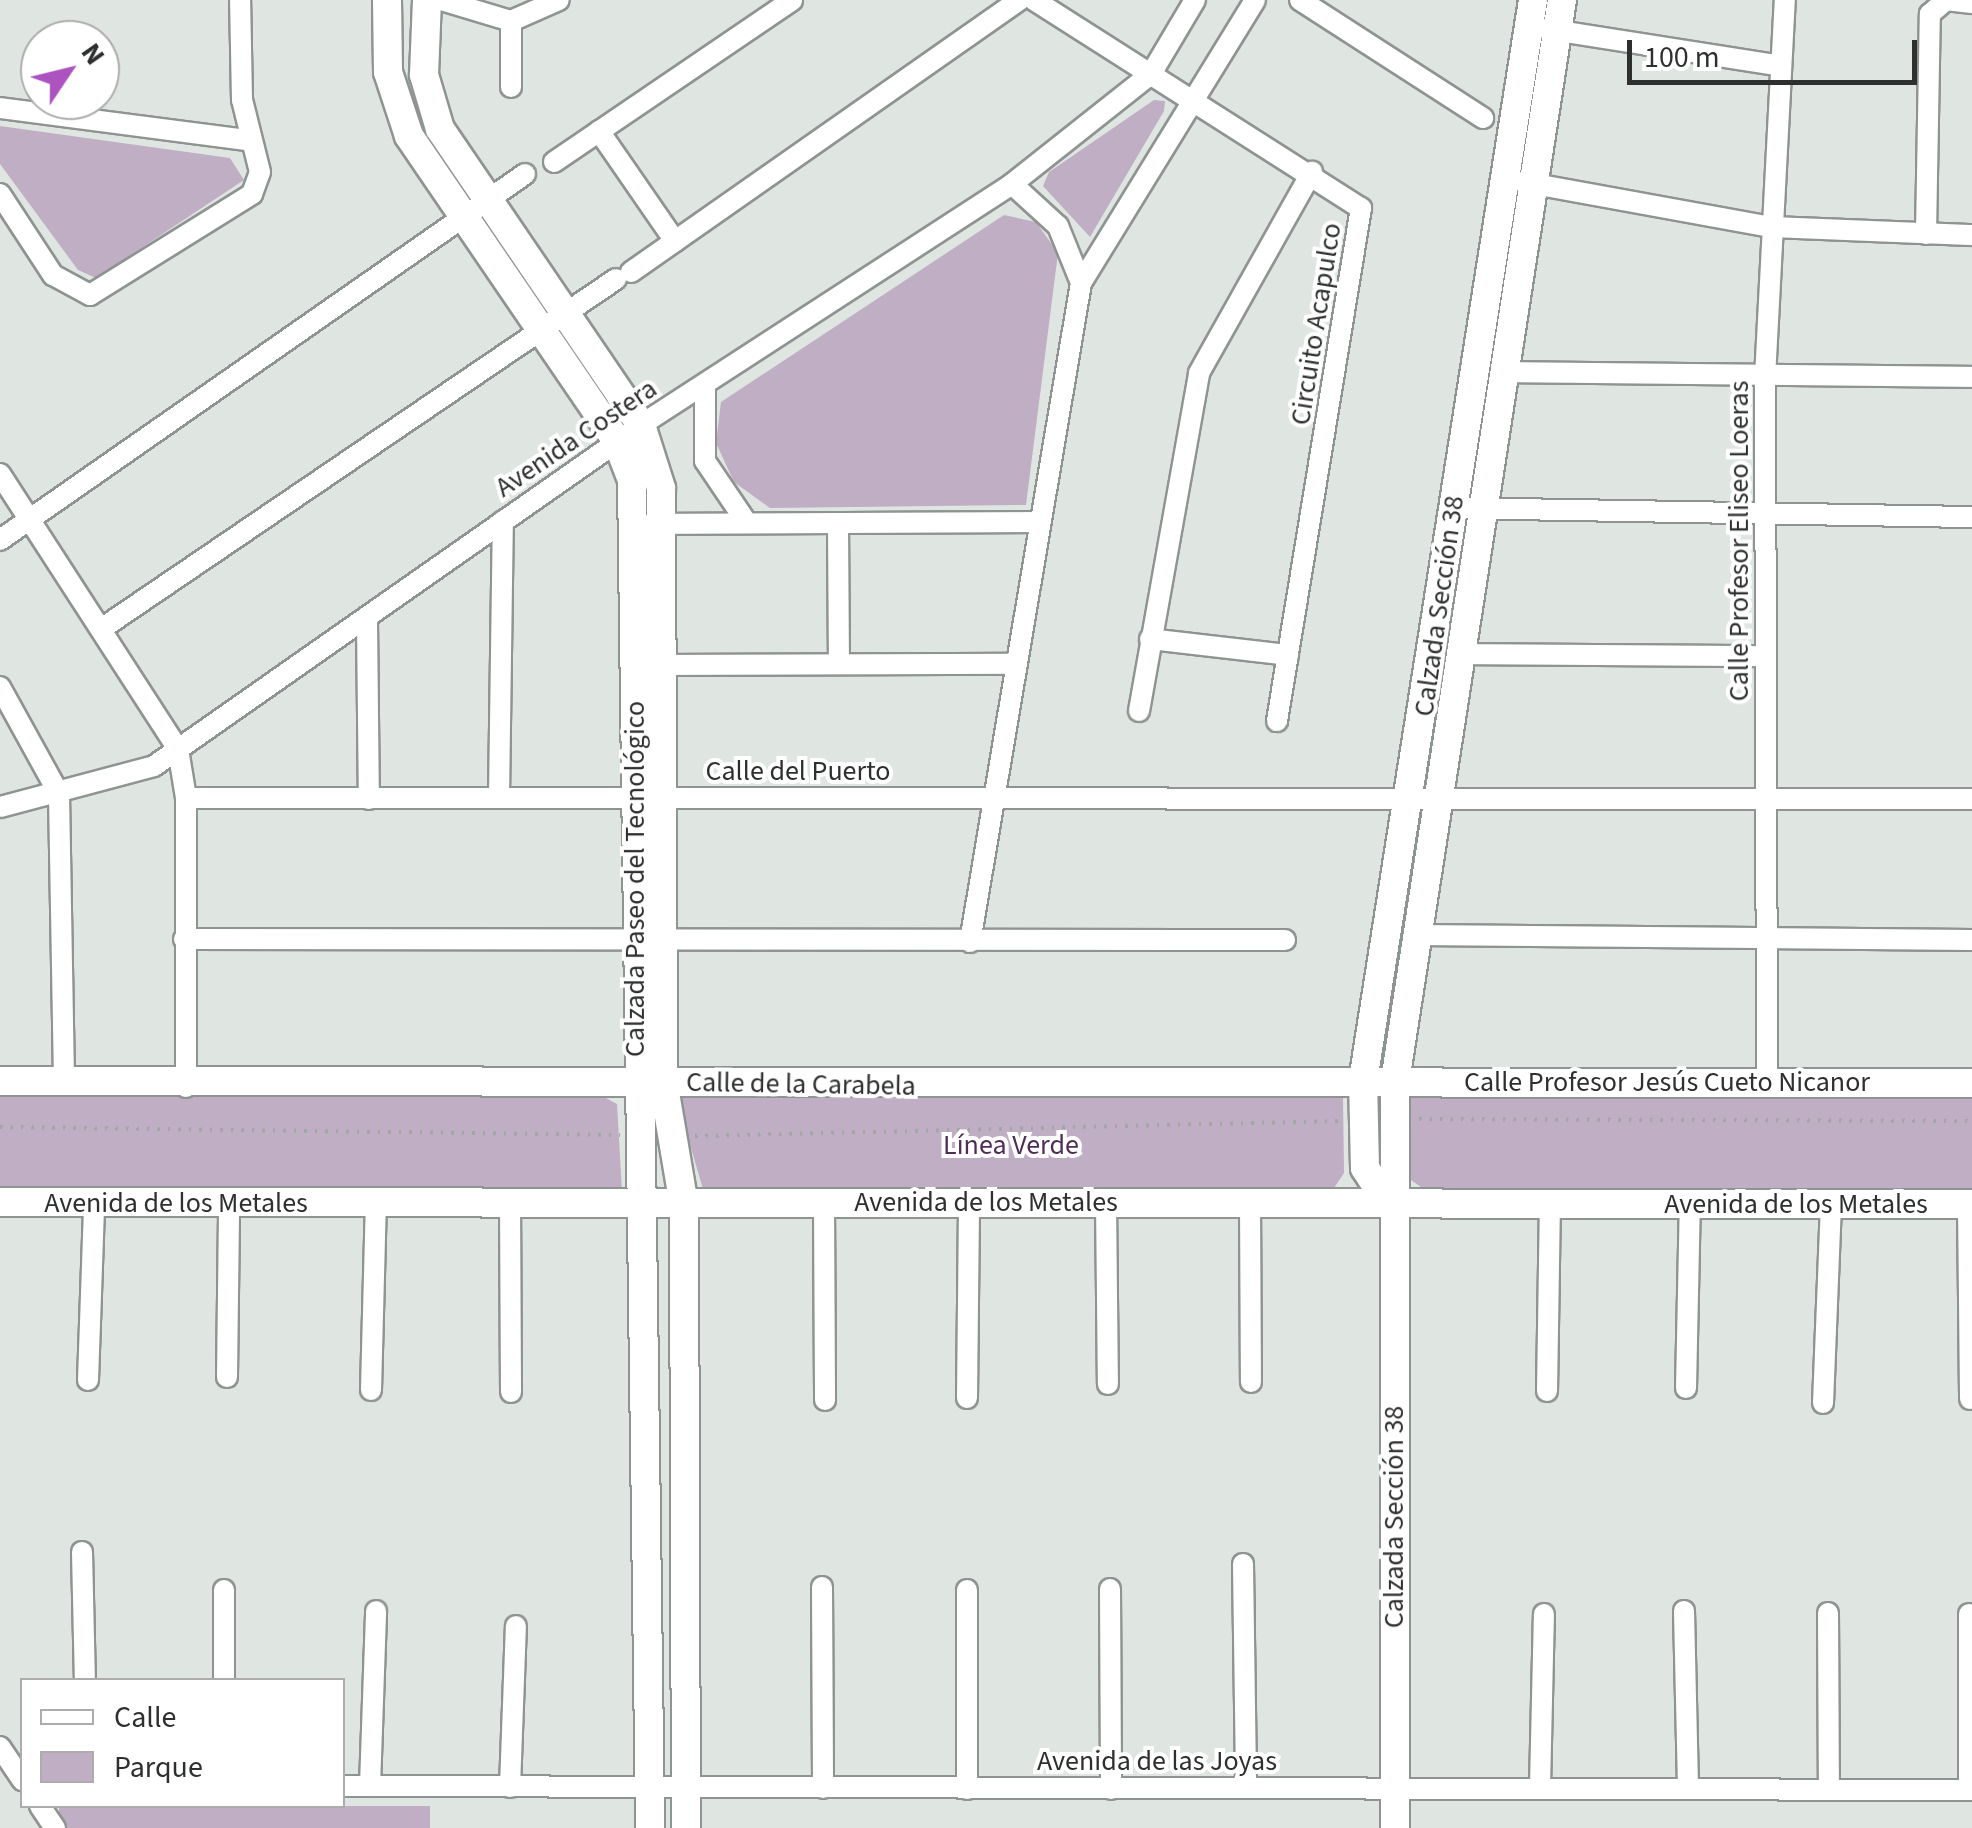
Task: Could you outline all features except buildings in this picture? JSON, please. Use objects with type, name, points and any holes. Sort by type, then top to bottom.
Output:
[{"type":"street","name":"Calzada Paseo del Tecnológico","points":[[388,0],[396,107],[463,218],[641,425],[663,666],[649,799]]},
{"type":"street","name":"Calzada Paseo del Tecnológico","points":[[427,0],[431,104],[617,441],[649,524],[649,1082],[641,1135],[646,1200],[650,1828]]},
{"type":"street","points":[[441,0],[511,21],[560,0]]},
{"type":"street","points":[[554,162],[792,0]]},
{"type":"street","points":[[104,627],[675,241],[1020,0]]},
{"type":"street","name":"Circuito Acapulco","points":[[1034,0],[1354,197],[1363,224],[1277,721]]},
{"type":"street","points":[[1151,74],[1195,0]]},
{"type":"street","points":[[970,942],[1034,522],[1081,283],[1255,0]]},
{"type":"street","points":[[1300,0],[1484,118]]},
{"type":"street","name":"Calzada Sección 38","points":[[1388,1205],[1365,1168],[1363,1081],[1460,654],[1562,0]]},
{"type":"street","name":"Calle Profesor Eliseo Loeras","points":[[1767,1083],[1765,378],[1776,65],[1785,0]]},
{"type":"street","points":[[1926,234],[1930,14],[1946,0],[1972,3]]},
{"type":"street","points":[[0,194],[53,275],[90,295],[252,194],[260,172],[248,140],[233,1]]},
{"type":"street","points":[[1531,13],[1558,32],[1776,65]]},
{"type":"street","name":"Calzada Sección 38","points":[[1395,1828],[1388,1205],[1394,1081],[1416,935],[1424,801],[1454,508],[1531,13]]},
{"type":"street","points":[[510,87],[511,21]]},
{"type":"street","name":"Avenida Costera","points":[[178,750],[617,441],[1012,184],[1151,74]]},
{"type":"street","points":[[0,108],[248,140]]},
{"type":"street","points":[[600,131],[675,241]]},
{"type":"street","points":[[1139,711],[1209,342],[1312,172]]},
{"type":"street","points":[[0,540],[525,174]]},
{"type":"street","points":[[1503,178],[1770,227],[1972,235]]},
{"type":"street","points":[[1012,184],[1058,226],[1081,283]]},
{"type":"street","points":[[1505,372],[1765,378],[1972,377]]},
{"type":"street","points":[[705,386],[705,461],[748,523]]},
{"type":"street","points":[[0,474],[104,627],[178,750],[186,798],[186,1087]]},
{"type":"street","points":[[1454,508],[1482,512],[1972,516]]},
{"type":"street","points":[[499,798],[503,520]]},
{"type":"street","points":[[649,524],[1034,522]]},
{"type":"street","points":[[838,525],[839,662]]},
{"type":"street","points":[[366,620],[368,799]]},
{"type":"street","points":[[1150,639],[1288,655]]},
{"type":"street","points":[[1460,654],[1766,656]]},
{"type":"street","points":[[663,666],[1015,664]]},
{"type":"street","points":[[0,687],[59,794],[64,1082]]},
{"type":"street","points":[[0,806],[127,780],[178,750]]},
{"type":"street","name":"Calle del Puerto","points":[[186,798],[1972,798]]},
{"type":"street","points":[[1416,935],[1768,943],[1972,940]]},
{"type":"street","points":[[184,938],[1285,940]]},
{"type":"street","name":"Calle de la Carabela","points":[[0,1081],[186,1087],[649,1082],[1176,1088],[1363,1081]]},
{"type":"street","name":"Calle Profesor Jesús Cueto Nicanor","points":[[1363,1081],[1972,1083]]},
{"type":"street","name":"Calzada Paseo del Tecnológico","points":[[649,1082],[672,1136],[684,1205],[686,1828]]},
{"type":"street","points":[[510,1200],[511,1392]]},
{"type":"street","points":[[1106,1201],[1108,1384]]},
{"type":"street","points":[[1250,1201],[1251,1382]]},
{"type":"street","name":"Avenida de los Metales","points":[[0,1202],[1970,1204]]},
{"type":"street","points":[[371,1390],[376,1202]]},
{"type":"street","points":[[967,1398],[969,1202]]},
{"type":"street","points":[[824,1203],[825,1400]]},
{"type":"street","points":[[1686,1388],[1690,1203]]},
{"type":"street","points":[[88,1380],[94,1204]]},
{"type":"street","points":[[228,1377],[230,1204]]},
{"type":"street","points":[[1547,1391],[1550,1204]]},
{"type":"street","points":[[1823,1403],[1830,1204]]},
{"type":"street","points":[[1970,1204],[1970,1399]]},
{"type":"street","points":[[648,1496],[685,1497]]},
{"type":"street","points":[[82,1552],[85,1678]]},
{"type":"street","points":[[1243,1564],[1246,1788]]},
{"type":"street","points":[[822,1587],[823,1788]]},
{"type":"street","points":[[1110,1589],[1111,1788]]},
{"type":"street","points":[[224,1590],[224,1678]]},
{"type":"street","points":[[967,1590],[967,1789]]},
{"type":"street","points":[[370,1786],[376,1611]]},
{"type":"street","points":[[1684,1611],[1688,1788]]},
{"type":"street","points":[[1828,1612],[1830,1789]]},
{"type":"street","points":[[1540,1786],[1544,1614]]},
{"type":"street","points":[[1969,1614],[1970,1790]]},
{"type":"street","points":[[510,1787],[516,1626]]},
{"type":"street","points":[[0,1746],[20,1779]]},
{"type":"street","name":"Avenida de las Joyas","points":[[345,1786],[1970,1790]]},
{"type":"path","points":[[1393,1119],[1972,1121]]},
{"type":"path","points":[[672,1136],[1362,1121]]},
{"type":"path","points":[[0,1127],[641,1135]]},
{"type":"green space","points":[[1154,100],[1165,101],[1164,111],[1090,237],[1043,186],[1049,172]]},
{"type":"green space","points":[[0,126],[230,158],[244,180],[96,278],[78,270],[0,164]]},
{"type":"green space","points":[[1004,215],[1036,222],[1058,253],[1026,505],[770,508],[734,482],[716,443],[721,402]]},
{"type":"green space","points":[[1402,1087],[1972,1090],[1972,1195],[1431,1194],[1408,1178]]},
{"type":"green space","name":"Línea Verde","points":[[675,1093],[1343,1095],[1344,1173],[1332,1191],[705,1196]]},
{"type":"green space","points":[[0,1094],[604,1097],[617,1104],[622,1192],[0,1189]]},
{"type":"green space","points":[[430,1806],[430,1828],[59,1828],[59,1808]]}]
